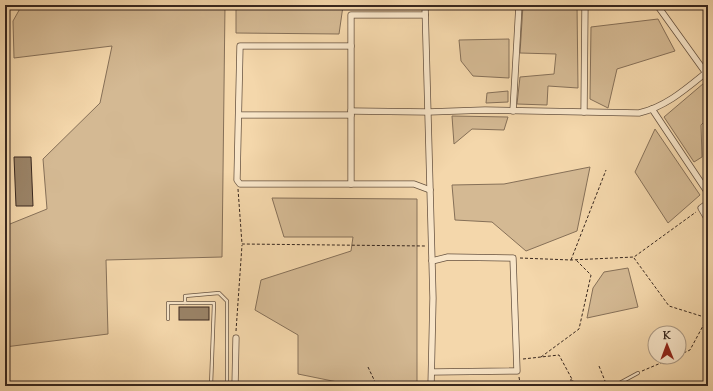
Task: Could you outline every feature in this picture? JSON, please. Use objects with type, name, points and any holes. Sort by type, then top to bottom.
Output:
[{"type":"street","points":[[425,5],[433,298],[431,386]]},
{"type":"street","points":[[513,111],[519,5]]},
{"type":"street","points":[[584,112],[585,5]]},
{"type":"street","points":[[238,115],[485,110],[639,113],[668,102],[707,73],[657,5]]},
{"type":"street","points":[[351,184],[351,15],[425,15]]},
{"type":"street","points":[[351,46],[240,46],[237,180],[240,184],[414,184],[430,190]]},
{"type":"street","points":[[652,109],[708,193]]},
{"type":"street","points":[[708,203],[701,208],[708,220]]},
{"type":"street","points":[[432,261],[448,257],[513,258],[517,360],[517,372],[432,372]]},
{"type":"street","points":[[235,386],[236,338]]},
{"type":"lane","points":[[185,303],[185,296],[220,293],[227,301],[227,386]]},
{"type":"lane","points":[[168,319],[168,303],[214,303],[211,386]]},
{"type":"lane","points":[[614,386],[638,373]]},
{"type":"path","points":[[571,260],[606,170]]},
{"type":"path","points":[[236,338],[242,244],[237,180]]},
{"type":"path","points":[[513,258],[575,260],[634,257],[701,208]]},
{"type":"path","points":[[242,244],[432,246]]},
{"type":"path","points":[[634,257],[669,306],[708,318],[690,350],[687,351]]},
{"type":"path","points":[[541,357],[579,329],[591,276],[575,260]]},
{"type":"path","points":[[517,360],[559,355],[573,381],[578,386]]},
{"type":"path","points":[[638,373],[656,365]]},
{"type":"path","points":[[368,366],[377,386]]},
{"type":"path","points":[[599,366],[607,386]]},
{"type":"path","points":[[517,372],[522,386]]},
{"type":"path","points":[[571,386],[572,378]]},
{"type":"shaded area","points":[[22,5],[225,5],[222,257],[106,260],[108,334],[5,347],[5,226],[47,209],[43,159],[100,103],[112,46],[14,58],[13,21]]},
{"type":"shaded area","points":[[236,5],[408,6],[343,6],[339,34],[236,33]]},
{"type":"shaded area","points":[[523,5],[577,5],[578,88],[548,86],[547,105],[517,104],[520,77],[554,74],[556,54],[520,53]]},
{"type":"shaded area","points":[[658,19],[675,51],[617,69],[608,108],[590,99],[591,27]]},
{"type":"shaded area","points":[[509,39],[509,78],[473,76],[461,61],[459,40]]},
{"type":"shaded area","points":[[704,83],[708,88],[708,118],[701,125],[702,157],[694,162],[664,117]]},
{"type":"shaded area","points":[[508,91],[508,102],[486,103],[487,93]]},
{"type":"shaded area","points":[[452,116],[508,117],[504,130],[472,129],[454,144]]},
{"type":"shaded area","points":[[655,129],[700,195],[668,223],[635,172]]},
{"type":"shaded area","points":[[590,167],[577,231],[526,251],[492,222],[455,220],[452,185],[504,184]]},
{"type":"shaded area","points":[[272,198],[417,199],[417,386],[357,386],[298,374],[298,335],[255,310],[261,280],[351,251],[353,237],[284,237]]},
{"type":"shaded area","points":[[628,268],[638,307],[587,318],[593,288],[604,272]]},
{"type":"building","points":[[14,157],[31,157],[33,206],[16,206]]},
{"type":"building","points":[[179,307],[209,307],[209,320],[179,320]]}]
